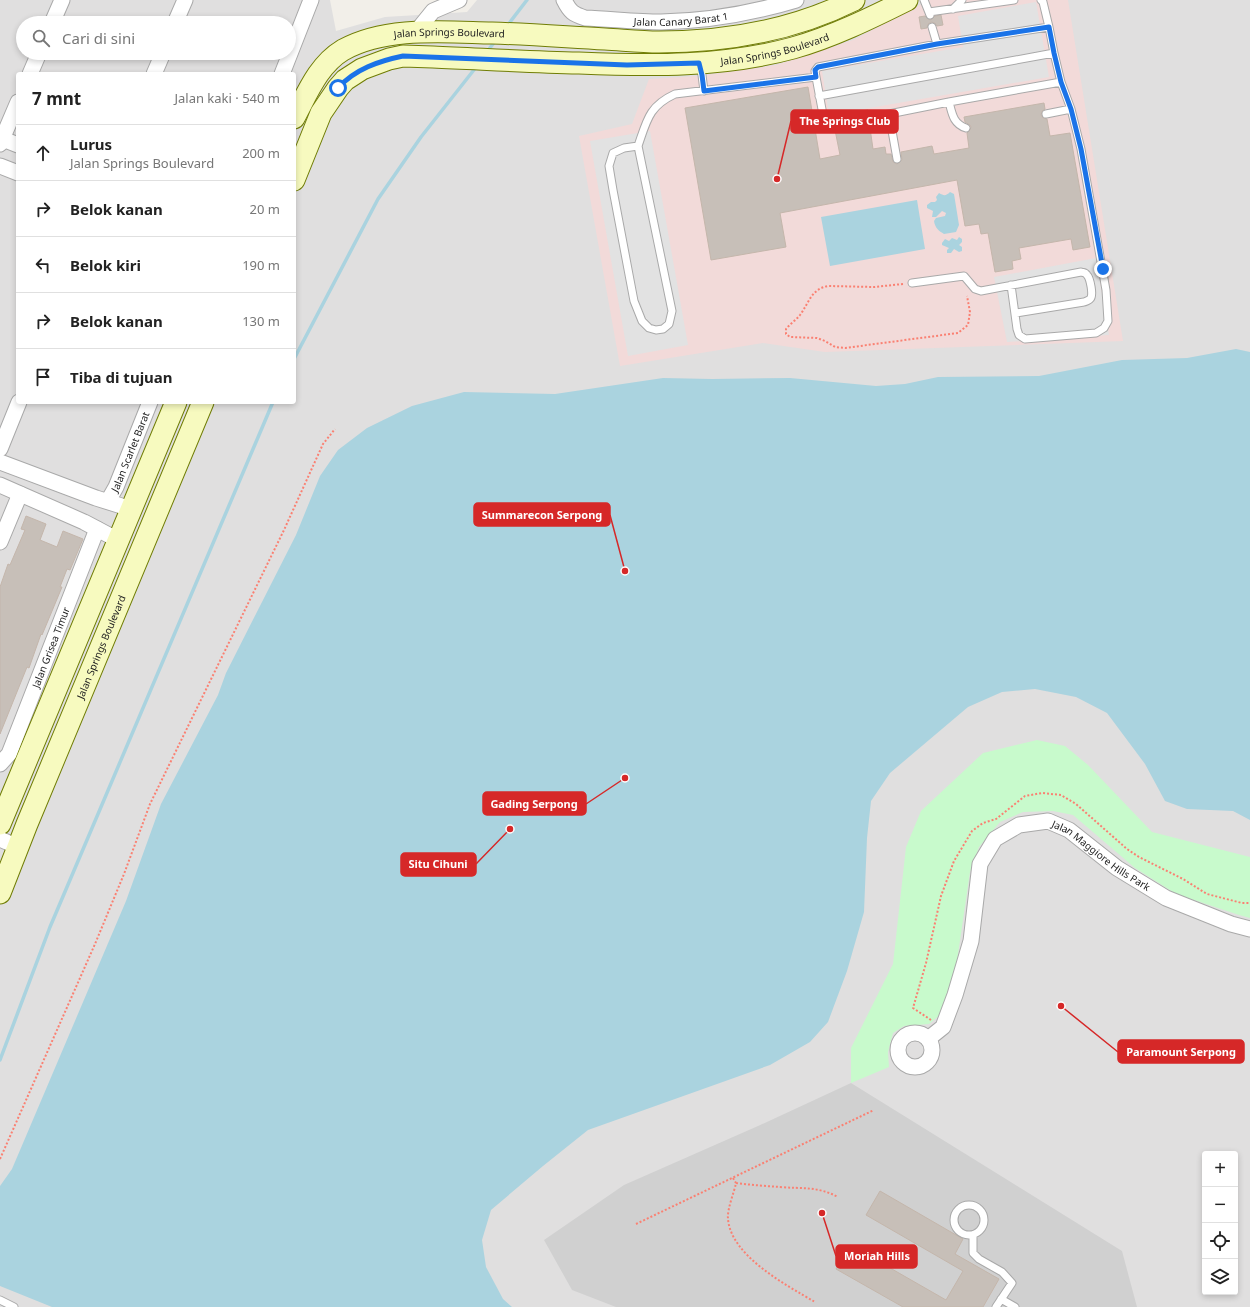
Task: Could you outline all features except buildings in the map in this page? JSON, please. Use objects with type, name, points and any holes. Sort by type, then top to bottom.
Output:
[{"type":"main road","name":"Jalan Springs Boulevard","points":[[296,175],[321,113],[338,88],[346,80],[362,69],[389,59],[403,56],[627,65],[699,63],[765,54],[794,48],[835,33],[907,0]]},
{"type":"main road","name":"Jalan Springs Boulevard","points":[[296,114],[317,75],[331,60],[343,50],[363,42],[392,34],[438,31],[534,34],[659,42],[716,39],[785,27],[846,2]]},
{"type":"main road","points":[[1,818],[175,404]]},
{"type":"main road","name":"Jalan Springs Boulevard","points":[[0,893],[9,843],[27,824],[202,404]]},
{"type":"street","points":[[55,16],[62,0]]},
{"type":"street","points":[[178,16],[185,0]]},
{"type":"street","points":[[296,38],[311,0]]},
{"type":"street","points":[[416,32],[433,11],[459,0]]},
{"type":"street","name":"Jalan Canary Barat 1","points":[[566,3],[574,14],[585,18],[661,22],[720,17],[796,0]]},
{"type":"street","points":[[31,72],[36,60]]},
{"type":"street","points":[[155,72],[160,60]]},
{"type":"street","points":[[283,72],[287,60]]},
{"type":"street","points":[[16,106],[1,140],[16,144]]},
{"type":"street","points":[[0,166],[16,172]]},
{"type":"street","points":[[0,449],[18,404]]},
{"type":"street","name":"Jalan Scarlet Barat","points":[[108,501],[116,487],[149,404]]},
{"type":"street","points":[[0,462],[96,498],[131,509]]},
{"type":"street","points":[[0,485],[84,522],[118,540]]},
{"type":"street","points":[[0,542],[20,494]]},
{"type":"street","name":"Jalan Grisea Timur","points":[[0,764],[9,754],[97,529]]},
{"type":"street","points":[[1,818],[27,824]]},
{"type":"street","name":"Jalan Maggiore Hills Park","points":[[943,1027],[955,995],[971,941],[980,864],[995,839],[1019,825],[1048,822],[1069,830],[1117,868],[1166,898],[1231,924],[1250,929]]},
{"type":"street","points":[[928,1039],[943,1027]]},
{"type":"lane","points":[[924,0],[930,14],[1014,0]]},
{"type":"lane","points":[[953,9],[962,0]]},
{"type":"lane","points":[[1011,285],[1017,329],[1019,335],[1025,339],[1096,334],[1104,328],[1108,321],[1103,269],[1081,149],[1071,109],[1061,82],[1043,2],[1041,0]]},
{"type":"lane","points":[[932,27],[937,44]]},
{"type":"lane","points":[[834,125],[826,124],[824,120],[818,96],[815,70],[818,67],[937,44],[1049,27]]},
{"type":"lane","points":[[818,96],[1054,53]]},
{"type":"lane","points":[[699,63],[704,91]]},
{"type":"lane","points":[[638,146],[624,148],[613,153],[609,166],[634,301],[642,321],[648,328],[656,330],[663,329],[669,324],[672,311],[638,146],[646,122],[653,109],[664,99],[676,94],[816,77]]},
{"type":"lane","points":[[869,118],[1061,82]]},
{"type":"lane","points":[[949,102],[953,117],[957,124],[966,128]]},
{"type":"lane","points":[[1046,114],[1071,109]]},
{"type":"lane","points":[[888,114],[897,159]]},
{"type":"lane","points":[[912,283],[964,276],[978,290],[984,290],[1081,272],[1085,273],[1090,280],[1092,296],[1090,300],[1016,313]]},
{"type":"lane","points":[[971,1205],[981,1210],[985,1219],[982,1229],[973,1235],[962,1234],[955,1226],[955,1215],[961,1207],[971,1205]]},
{"type":"lane","points":[[973,1235],[973,1253],[979,1259],[1002,1272],[1012,1283],[996,1307]]},
{"type":"lane","points":[[1001,1299],[1015,1307]]},
{"type":"lane","points":[[0,1300],[14,1307]]},
{"type":"path","points":[[912,283],[874,287],[820,287],[815,291],[799,317],[786,329],[786,334],[790,337],[817,338],[835,347],[845,348],[958,333],[968,325],[970,312],[964,276]]},
{"type":"path","points":[[0,1159],[95,944],[124,874],[150,804],[284,530],[323,444],[335,429]]},
{"type":"path","points":[[943,1027],[912,1008],[926,963],[941,896],[954,861],[972,831],[983,823],[996,819],[1025,796],[1042,792],[1061,795],[1076,804],[1139,857],[1183,879],[1207,894],[1242,903],[1250,903]]},
{"type":"path","points":[[636,1224],[874,1110]]},
{"type":"path","points":[[733,1178],[736,1183],[728,1217],[730,1229],[740,1247],[757,1263],[784,1284],[815,1302]]},
{"type":"path","points":[[736,1183],[781,1188],[806,1187],[827,1191],[838,1197]]},
{"type":"shaded area","points":[[0,0],[330,0],[336,31],[385,17],[467,12],[477,0],[1250,0],[1250,1307],[0,1307]]},
{"type":"shaded area","points":[[929,0],[1068,0],[1123,341],[825,352],[763,343],[620,366],[579,136],[632,124],[649,79],[698,76],[776,65],[853,40]]},
{"type":"shaded area","points":[[1036,2],[1049,77],[829,115],[822,71],[963,47],[958,16]]},
{"type":"shaded area","points":[[650,131],[688,345],[628,356],[590,141]]},
{"type":"shaded area","points":[[1096,258],[1109,335],[1007,342],[994,277]]},
{"type":"shaded area","points":[[851,1083],[1122,1251],[1137,1307],[616,1307],[572,1290],[544,1240],[624,1185]]},
{"type":"green space","points":[[1037,740],[1065,746],[1088,765],[1152,832],[1250,857],[1250,918],[1176,894],[1135,868],[1073,815],[1053,811],[1023,812],[1000,822],[979,847],[970,872],[957,961],[941,1014],[929,1024],[904,1026],[893,1033],[888,1052],[889,1067],[851,1083],[851,1048],[893,964],[906,847],[921,811],[983,753]]},
{"type":"water","points":[[950,192],[954,194],[959,225],[956,232],[944,234],[935,226],[934,221],[936,218],[945,216],[946,213],[942,211],[936,217],[932,217],[933,211],[927,208],[927,205],[937,200],[936,197],[939,193],[945,195]]},
{"type":"water","points":[[917,200],[925,249],[830,266],[821,217]]},
{"type":"water","points":[[959,237],[962,239],[962,242],[959,245],[962,247],[962,251],[959,252],[954,249],[951,253],[947,253],[949,248],[942,245],[945,239],[949,241],[952,238],[957,240]]},
{"type":"water","points":[[1236,349],[1250,352],[1250,820],[1233,811],[1187,809],[1165,801],[1145,764],[1107,713],[1076,697],[1035,689],[1002,692],[968,707],[890,773],[871,801],[867,838],[864,912],[847,971],[828,1022],[810,1042],[770,1065],[588,1130],[491,1210],[482,1240],[486,1267],[503,1299],[512,1307],[52,1307],[0,1286],[0,1186],[12,1169],[126,901],[161,804],[218,695],[226,673],[296,535],[320,476],[338,450],[367,428],[412,406],[464,392],[555,394],[663,378],[790,378],[876,386],[905,384],[938,377],[1039,376],[1122,360],[1187,358]]},
{"type":"waterway","points":[[507,26],[527,0]]},
{"type":"waterway","points":[[486,53],[496,40]]},
{"type":"waterway","points":[[296,355],[378,199],[421,137],[477,66]]},
{"type":"waterway","points":[[0,1060],[50,927],[272,404]]},
{"type":"place","name":"The Springs Club","points":[[777,179]]},
{"type":"place","name":"Summarecon Serpong","points":[[625,571]]},
{"type":"place","name":"Gading Serpong","points":[[625,778]]},
{"type":"place","name":"Situ Cihuni","points":[[510,829]]},
{"type":"place","name":"Paramount Serpong","points":[[1061,1006]]},
{"type":"place","name":"Moriah Hills","points":[[822,1213]]},
{"type":"route","points":[[338,88],[346,80],[362,69],[377,62],[403,56],[627,65],[699,63],[704,91],[816,77],[815,70],[818,67],[937,44],[1049,27],[1061,82],[1071,109],[1081,149],[1103,269]]}]
